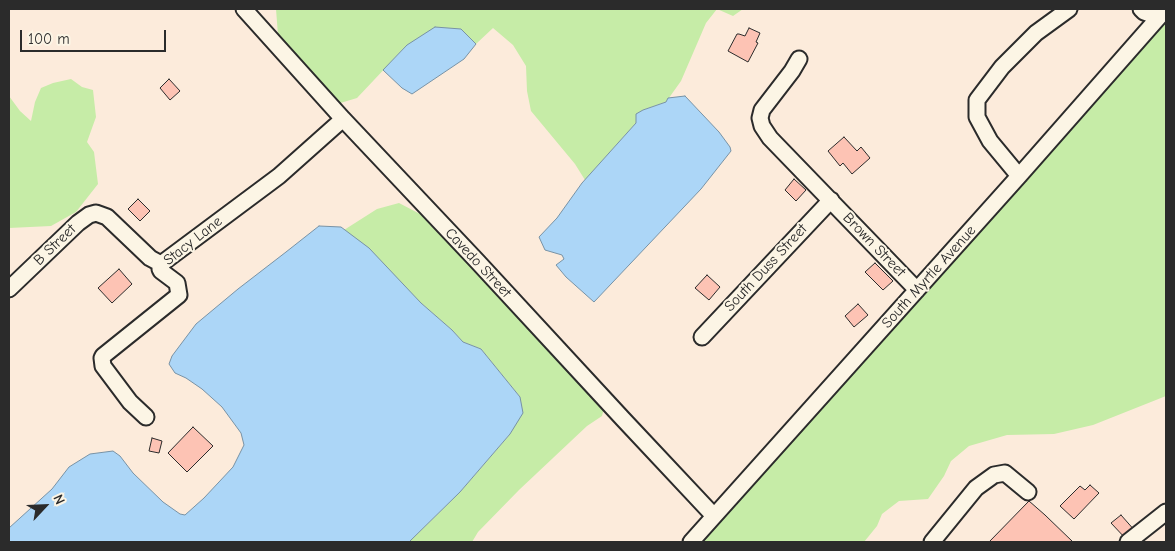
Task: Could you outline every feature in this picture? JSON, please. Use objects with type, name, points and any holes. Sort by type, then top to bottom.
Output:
[{"type":"street","name":"Cavedo Street","points":[[244,9],[343,119],[714,516]]},
{"type":"street","points":[[1020,176],[990,141],[977,117],[977,100],[1002,67],[1036,33],[1070,9]]},
{"type":"street","points":[[1141,9],[1144,12],[1162,13]]},
{"type":"street","name":"South Myrtle Avenue","points":[[691,542],[1020,176],[1162,13]]},
{"type":"street","name":"Brown Street","points":[[799,59],[762,110],[760,118],[762,126],[770,138],[917,290]]},
{"type":"street","name":"Stacy Lane","points":[[146,417],[130,402],[103,366],[102,358],[179,295],[177,283],[161,271],[161,264],[279,176],[343,119]]},
{"type":"street","name":"South Duss Street","points":[[702,337],[831,200]]},
{"type":"street","name":"B Street","points":[[9,289],[78,223],[96,212],[107,217],[150,258],[161,264]]},
{"type":"street","points":[[932,542],[976,488],[994,475],[1005,473],[1028,492]]},
{"type":"street","points":[[1128,542],[1166,512]]},
{"type":"green space","points":[[276,9],[717,9],[706,23],[681,81],[666,102],[643,110],[636,123],[585,180],[575,164],[531,111],[527,91],[526,66],[513,45],[493,28],[476,44],[461,29],[407,45],[357,98],[337,104],[286,58],[278,35]]},
{"type":"green space","points":[[717,9],[743,9],[733,16]]},
{"type":"green space","points":[[1166,9],[1166,396],[1093,425],[1054,434],[1007,435],[969,446],[951,461],[944,476],[928,499],[899,501],[882,514],[877,526],[864,542],[691,542]]},
{"type":"green space","points":[[71,79],[82,87],[93,90],[96,117],[87,142],[94,152],[98,184],[76,212],[51,226],[9,228],[9,96],[20,111],[31,121],[35,102],[41,88]]},
{"type":"green space","points":[[399,203],[420,214],[439,234],[459,243],[604,408],[602,416],[587,426],[519,490],[478,532],[472,542],[409,542],[460,492],[510,434],[520,397],[481,349],[463,342],[344,230],[377,209]]},
{"type":"water","points":[[435,27],[461,29],[476,44],[464,59],[412,94],[402,88],[383,70],[407,45]]},
{"type":"water","points":[[685,96],[719,132],[731,151],[701,189],[594,302],[566,277],[556,265],[564,259],[562,255],[545,250],[539,237],[557,218],[582,183],[636,123],[636,114],[666,102],[668,98]]},
{"type":"water","points":[[319,226],[341,227],[369,248],[421,303],[463,342],[481,349],[520,397],[523,413],[510,434],[460,492],[409,542],[9,542],[9,528],[52,489],[69,467],[90,454],[113,451],[163,502],[180,514],[185,515],[204,498],[233,467],[244,445],[241,433],[222,407],[202,389],[175,373],[169,364],[172,356],[196,324]]},
{"type":"building","points":[[749,28],[760,33],[756,42],[758,43],[748,62],[728,51],[737,34],[745,36]]},
{"type":"building","points":[[169,79],[180,91],[170,100],[160,88]]},
{"type":"building","points":[[844,137],[857,151],[861,147],[870,158],[852,174],[843,163],[840,166],[828,151]]},
{"type":"building","points":[[794,179],[806,190],[796,201],[785,190]]},
{"type":"building","points":[[138,199],[150,211],[140,221],[128,209]]},
{"type":"building","points":[[875,263],[893,281],[883,290],[865,272]]},
{"type":"building","points":[[119,269],[132,284],[112,303],[98,288]]},
{"type":"building","points":[[707,275],[720,287],[709,300],[695,288]]},
{"type":"building","points":[[858,304],[868,315],[854,327],[845,316]]},
{"type":"building","points":[[193,427],[213,446],[187,472],[168,453]]},
{"type":"building","points":[[152,438],[162,441],[159,453],[149,451]]},
{"type":"building","points":[[1090,485],[1099,493],[1074,519],[1060,506],[1080,486],[1085,490]]},
{"type":"building","points":[[1029,501],[1045,515],[1073,542],[989,542]]},
{"type":"building","points":[[1121,515],[1136,532],[1127,540],[1111,523]]}]
